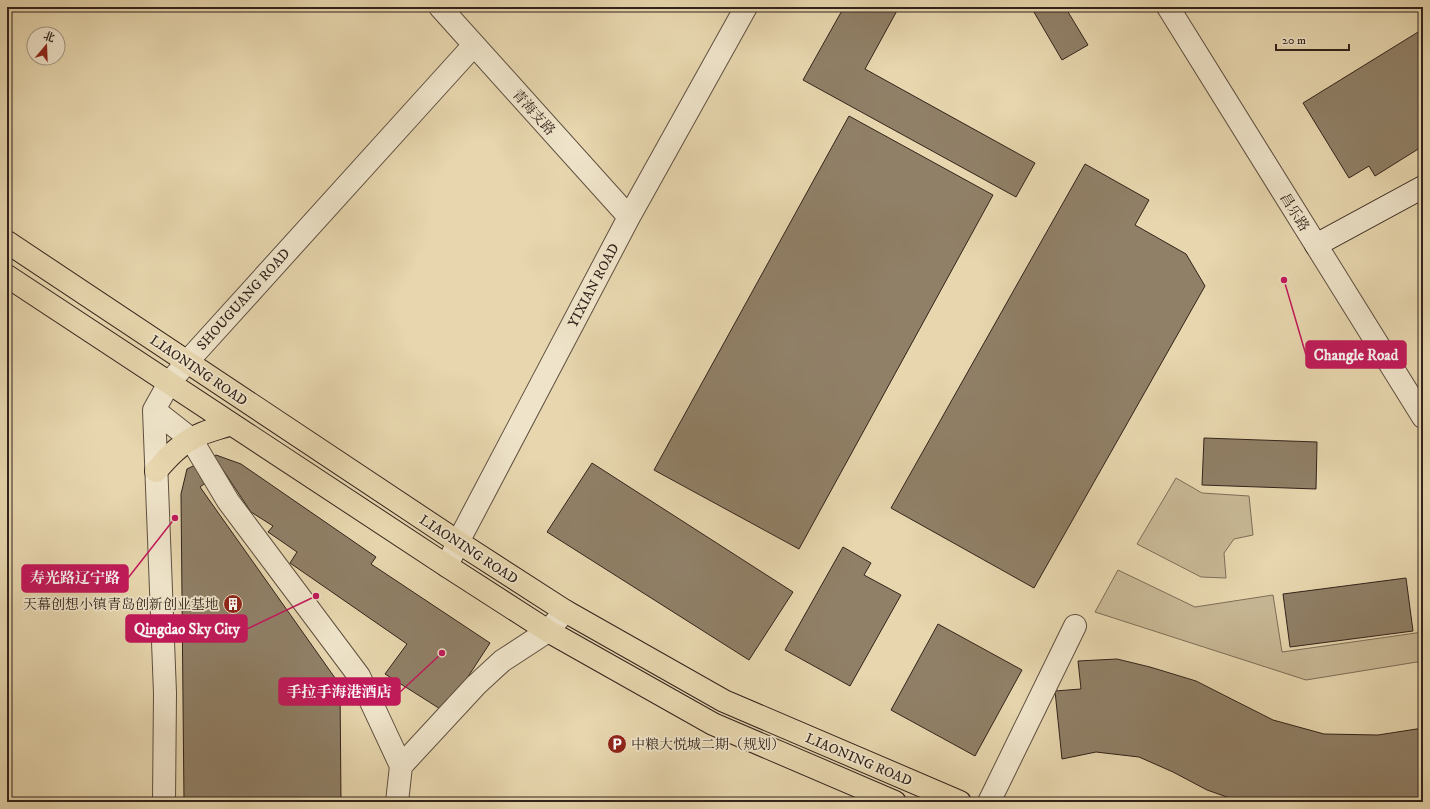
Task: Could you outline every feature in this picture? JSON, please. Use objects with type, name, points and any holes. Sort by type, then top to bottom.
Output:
[{"type":"main road","name":"LIAONING ROAD","points":[[7,242],[564,611],[724,701],[960,802]]},
{"type":"main road","name":"LIAONING ROAD","points":[[7,276],[548,631],[713,724],[895,802]]},
{"type":"main road","points":[[156,471],[175,451],[191,439],[200,434],[232,424]]},
{"type":"street","name":"青海支路","points":[[440,7],[629,217]]},
{"type":"street","name":"YIXIAN ROAD","points":[[447,566],[458,542],[629,217],[746,7]]},
{"type":"street","name":"昌乐路","points":[[1168,7],[1423,417]]},
{"type":"street","name":"SHOUGUANG ROAD","points":[[154,410],[169,383],[187,362],[474,45]]},
{"type":"street","points":[[1316,245],[1423,187]]},
{"type":"street","points":[[154,410],[191,439],[228,501],[359,676],[401,766],[397,802]]},
{"type":"street","points":[[154,410],[165,693],[164,802]]},
{"type":"street","points":[[401,766],[476,685],[502,660],[548,631],[564,611]]},
{"type":"street","points":[[989,802],[1075,626]]},
{"type":"shaded area","points":[[1176,478],[1202,493],[1249,496],[1253,535],[1234,539],[1224,553],[1226,578],[1201,577],[1137,544]]},
{"type":"shaded area","points":[[1118,570],[1195,607],[1273,595],[1282,652],[1423,632],[1423,661],[1306,680],[1095,612]]},
{"type":"building","points":[[844,7],[899,7],[865,69],[1035,163],[1016,197],[803,80]]},
{"type":"building","points":[[1031,7],[1065,7],[1088,45],[1062,60]]},
{"type":"building","points":[[1423,29],[1423,146],[1375,176],[1369,166],[1349,178],[1303,103]]},
{"type":"building","points":[[849,116],[993,195],[799,549],[654,470]]},
{"type":"building","points":[[1085,164],[1149,200],[1135,225],[1186,254],[1205,286],[1034,588],[891,508]]},
{"type":"building","points":[[1204,438],[1317,442],[1316,489],[1202,485]]},
{"type":"building","name":"天幕创想小镇青岛创新创业基地","points":[[216,455],[241,464],[376,557],[371,564],[490,643],[445,712],[385,674],[407,644],[290,563],[297,552],[268,532],[273,526],[251,512],[223,470],[200,487],[340,685],[341,802],[184,802],[181,494],[187,469]]},
{"type":"building","points":[[592,463],[793,592],[749,660],[547,532]]},
{"type":"building","points":[[843,547],[871,563],[864,575],[901,595],[850,686],[785,650]]},
{"type":"building","points":[[1406,578],[1413,631],[1290,647],[1283,594]]},
{"type":"building","points":[[938,624],[1022,670],[975,756],[891,710]]},
{"type":"building","points":[[1117,659],[1196,681],[1273,720],[1324,734],[1378,735],[1423,728],[1423,802],[1241,802],[1207,790],[1173,772],[1139,757],[1096,752],[1062,759],[1055,691],[1081,689],[1078,661]]},
{"type":"place","name":"Changle Road","points":[[1284,280]]},
{"type":"place","name":"寿光路辽宁路","points":[[175,518]]},
{"type":"place","name":"Qingdao Sky City","points":[[316,596]]},
{"type":"place","name":"天幕创想小镇青岛创新创业基地","points":[[233,604]]},
{"type":"place","name":"手拉手海港酒店","points":[[442,653]]},
{"type":"place","name":"中粮大悦城二期（规划）","points":[[617,744]]}]
